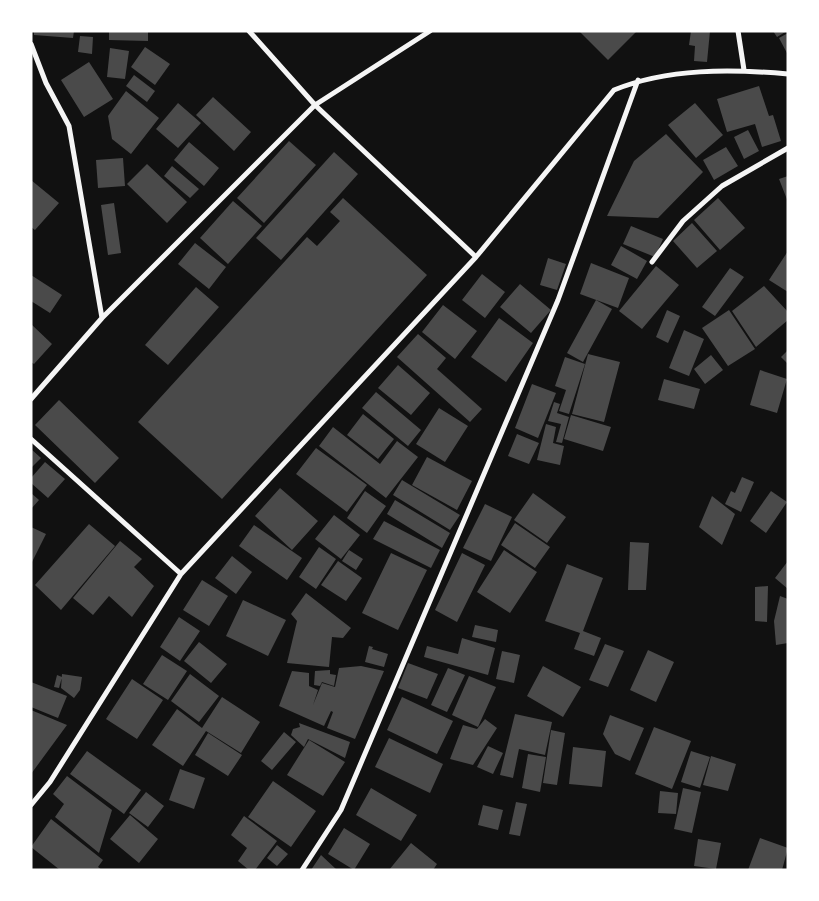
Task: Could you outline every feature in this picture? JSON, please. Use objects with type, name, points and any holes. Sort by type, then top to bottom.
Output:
[{"type":"street","points":[[249,31],[315,105],[476,257]]},
{"type":"street","points":[[31,400],[102,318],[315,105],[430,31]]},
{"type":"street","points":[[738,31],[744,70]]},
{"type":"street","points":[[31,44],[46,83],[69,126],[102,318]]},
{"type":"street","points":[[31,805],[50,782],[181,574],[476,257],[614,90],[638,80],[670,76],[744,70],[788,74]]},
{"type":"street","points":[[302,870],[342,810],[558,300],[638,80]]},
{"type":"street","points":[[652,262],[683,221],[722,186],[788,148]]},
{"type":"street","points":[[31,439],[181,574]]},
{"type":"building","points":[[34,31],[74,31],[73,38],[34,35]]},
{"type":"building","points":[[109,31],[148,31],[148,41],[109,40]]},
{"type":"building","points":[[579,31],[637,31],[608,60]]},
{"type":"building","points":[[691,31],[710,31],[707,62],[694,61],[695,46],[689,45]]},
{"type":"building","points":[[773,31],[787,31],[777,37]]},
{"type":"building","points":[[788,33],[788,55],[779,38]]},
{"type":"building","points":[[80,36],[93,37],[92,54],[78,52]]},
{"type":"building","points":[[145,47],[170,64],[155,85],[131,67]]},
{"type":"building","points":[[110,48],[129,51],[125,79],[107,77]]},
{"type":"building","points":[[89,62],[113,99],[84,117],[61,80]]},
{"type":"building","points":[[134,75],[155,91],[147,102],[126,86]]},
{"type":"building","points":[[759,86],[769,116],[773,115],[781,141],[762,147],[755,124],[727,132],[717,99]]},
{"type":"building","points":[[126,91],[159,118],[131,154],[112,139],[108,116]]},
{"type":"building","points":[[213,97],[251,132],[234,151],[196,115]]},
{"type":"building","points":[[178,103],[201,123],[178,148],[156,129]]},
{"type":"building","points":[[695,103],[723,135],[696,158],[668,125]]},
{"type":"building","points":[[748,130],[759,151],[744,159],[734,137]]},
{"type":"building","points":[[666,134],[703,172],[658,218],[607,216],[634,161]]},
{"type":"building","points":[[289,141],[316,165],[264,223],[237,198]]},
{"type":"building","points":[[189,142],[219,168],[204,186],[174,160]]},
{"type":"building","points":[[726,147],[738,166],[714,180],[703,160]]},
{"type":"building","points":[[334,152],[358,174],[281,260],[256,238]]},
{"type":"building","points":[[123,158],[125,186],[98,188],[96,160]]},
{"type":"building","points":[[147,164],[187,202],[167,223],[127,184]]},
{"type":"building","points":[[172,166],[199,189],[190,198],[164,176]]},
{"type":"building","points":[[788,176],[788,202],[779,179]]},
{"type":"building","points":[[31,180],[59,203],[35,230],[31,227]]},
{"type":"building","points":[[343,198],[427,275],[222,499],[138,422],[307,237],[317,246],[340,221],[330,212]]},
{"type":"building","points":[[718,198],[745,228],[720,250],[694,220]]},
{"type":"building","points":[[233,201],[262,226],[228,264],[200,238]]},
{"type":"building","points":[[114,203],[121,253],[108,255],[101,205]]},
{"type":"building","points":[[692,223],[717,251],[697,268],[673,241]]},
{"type":"building","points":[[631,226],[663,239],[655,257],[623,244]]},
{"type":"building","points":[[195,243],[226,267],[209,289],[178,264]]},
{"type":"building","points":[[621,246],[647,261],[637,279],[611,265]]},
{"type":"building","points":[[788,251],[788,292],[769,280]]},
{"type":"building","points":[[548,258],[566,264],[557,290],[540,285]]},
{"type":"building","points":[[591,263],[629,278],[618,308],[580,294]]},
{"type":"building","points":[[656,266],[679,285],[642,329],[619,311]]},
{"type":"building","points":[[730,268],[744,277],[715,316],[702,307]]},
{"type":"building","points":[[482,274],[505,292],[485,318],[462,300]]},
{"type":"building","points":[[31,275],[62,295],[50,313],[31,301]]},
{"type":"building","points":[[520,284],[551,310],[531,333],[500,307]]},
{"type":"building","points":[[764,286],[788,312],[788,320],[756,347],[732,311]]},
{"type":"building","points":[[196,287],[219,307],[168,365],[145,345]]},
{"type":"building","points":[[596,300],[612,309],[583,362],[567,353]]},
{"type":"building","points":[[443,305],[477,331],[455,359],[422,332]]},
{"type":"building","points":[[667,310],[680,316],[668,343],[656,337]]},
{"type":"building","points":[[729,310],[755,349],[728,366],[702,328]]},
{"type":"building","points":[[499,318],[533,343],[506,382],[471,357]]},
{"type":"building","points":[[31,324],[52,344],[34,364],[31,362]]},
{"type":"building","points":[[684,330],[704,339],[689,376],[669,368]]},
{"type":"building","points":[[418,334],[446,358],[437,369],[482,409],[470,422],[397,357]]},
{"type":"building","points":[[788,350],[788,364],[781,357]]},
{"type":"building","points":[[588,354],[620,362],[604,422],[572,414]]},
{"type":"building","points":[[711,355],[723,370],[705,384],[694,369]]},
{"type":"building","points":[[565,357],[585,364],[569,414],[559,411],[566,390],[555,386]]},
{"type":"building","points":[[398,365],[430,393],[411,415],[378,388]]},
{"type":"building","points":[[760,370],[787,379],[777,413],[750,405]]},
{"type":"building","points":[[664,379],[700,389],[694,409],[658,400]]},
{"type":"building","points":[[532,384],[556,393],[538,438],[515,428]]},
{"type":"building","points":[[376,392],[421,430],[408,446],[362,408]]},
{"type":"building","points":[[59,400],[119,458],[95,483],[35,425]]},
{"type":"building","points":[[554,402],[560,404],[557,413],[569,417],[562,443],[556,442],[561,424],[548,421]]},
{"type":"building","points":[[439,408],[468,426],[445,462],[416,444]]},
{"type":"building","points":[[363,414],[394,439],[378,459],[347,435]]},
{"type":"building","points":[[571,415],[611,427],[603,451],[564,439]]},
{"type":"building","points":[[546,424],[556,427],[553,443],[564,446],[560,465],[537,460]]},
{"type":"building","points":[[333,427],[380,464],[397,441],[418,457],[386,498],[319,446]]},
{"type":"building","points":[[517,434],[539,443],[529,464],[508,456]]},
{"type":"building","points":[[316,448],[367,485],[347,512],[296,474]]},
{"type":"building","points":[[31,449],[41,458],[31,468]]},
{"type":"building","points":[[427,457],[472,481],[457,510],[412,485]]},
{"type":"building","points":[[45,462],[65,479],[48,498],[31,483],[31,478]]},
{"type":"building","points":[[742,477],[754,482],[741,512],[725,504],[731,491],[735,493]]},
{"type":"building","points":[[402,480],[460,515],[450,530],[393,495]]},
{"type":"building","points":[[280,488],[318,521],[292,550],[255,516]]},
{"type":"building","points":[[365,491],[386,506],[367,533],[347,518]]},
{"type":"building","points":[[771,491],[787,502],[766,533],[750,521]]},
{"type":"building","points":[[31,493],[39,500],[31,509]]},
{"type":"building","points":[[533,493],[566,517],[547,543],[514,520]]},
{"type":"building","points":[[712,496],[735,514],[722,545],[699,527]]},
{"type":"building","points":[[395,500],[450,533],[442,548],[387,514]]},
{"type":"building","points":[[485,504],[512,517],[491,561],[463,548]]},
{"type":"building","points":[[334,515],[360,535],[341,559],[315,539]]},
{"type":"building","points":[[384,521],[440,550],[431,568],[373,539]]},
{"type":"building","points":[[515,523],[550,547],[535,568],[501,545]]},
{"type":"building","points":[[89,524],[115,546],[61,610],[35,585]]},
{"type":"building","points":[[254,525],[302,558],[287,580],[239,546]]},
{"type":"building","points":[[31,527],[46,534],[31,564]]},
{"type":"building","points":[[120,541],[142,559],[134,567],[154,586],[132,617],[109,596],[93,615],[73,598]]},
{"type":"building","points":[[630,542],[649,543],[646,590],[628,590]]},
{"type":"building","points":[[319,547],[336,559],[316,589],[299,577]]},
{"type":"building","points":[[349,550],[363,559],[356,570],[342,561]]},
{"type":"building","points":[[504,550],[537,572],[510,613],[477,592]]},
{"type":"building","points":[[391,553],[427,570],[398,630],[362,613]]},
{"type":"building","points":[[462,553],[485,565],[457,622],[435,610]]},
{"type":"building","points":[[232,556],[252,572],[236,594],[215,578]]},
{"type":"building","points":[[338,561],[362,578],[346,601],[321,585]]},
{"type":"building","points":[[788,561],[788,589],[775,578]]},
{"type":"building","points":[[567,564],[603,578],[583,631],[601,638],[594,656],[574,649],[580,633],[545,621]]},
{"type":"building","points":[[202,580],[228,596],[209,626],[183,610]]},
{"type":"building","points":[[768,586],[767,622],[755,621],[755,587]]},
{"type":"building","points":[[306,593],[351,628],[343,638],[332,637],[329,667],[287,663],[297,621],[291,614]]},
{"type":"building","points":[[780,596],[788,599],[788,643],[776,645],[774,621]]},
{"type":"building","points":[[243,600],[286,620],[268,656],[226,636]]},
{"type":"building","points":[[179,617],[200,631],[180,661],[160,647]]},
{"type":"building","points":[[475,625],[498,630],[496,642],[472,637]]},
{"type":"building","points":[[462,638],[495,648],[488,675],[424,657],[427,646],[458,654]]},
{"type":"building","points":[[199,642],[227,664],[211,683],[184,661]]},
{"type":"building","points":[[605,644],[624,651],[608,687],[589,680]]},
{"type":"building","points":[[369,646],[373,647],[372,649],[388,654],[384,667],[365,662]]},
{"type":"building","points":[[648,650],[674,662],[656,702],[630,690]]},
{"type":"building","points":[[502,651],[520,655],[514,683],[496,679]]},
{"type":"building","points":[[162,655],[187,671],[168,700],[143,684]]},
{"type":"building","points":[[408,663],[438,674],[427,699],[398,688]]},
{"type":"building","points":[[361,666],[384,671],[355,739],[327,728],[333,712],[331,711],[324,726],[279,706],[292,671],[309,673],[309,686],[318,690],[313,705],[322,683],[335,687],[339,668]]},
{"type":"building","points":[[543,666],[581,687],[563,717],[527,696]]},
{"type":"building","points":[[448,668],[465,675],[447,712],[431,705]]},
{"type":"building","points":[[330,670],[330,674],[336,675],[334,686],[322,682],[320,686],[314,685],[315,671]]},
{"type":"building","points":[[62,674],[82,677],[80,690],[74,698],[61,688]]},
{"type":"building","points":[[190,674],[219,696],[199,722],[171,701]]},
{"type":"building","points":[[57,675],[62,677],[59,688],[54,687]]},
{"type":"building","points":[[469,676],[496,687],[478,727],[452,715]]},
{"type":"building","points":[[132,679],[163,700],[137,739],[106,719]]},
{"type":"building","points":[[31,682],[67,696],[58,718],[31,707]]},
{"type":"building","points":[[222,697],[260,722],[241,753],[206,731],[183,766],[152,745],[177,709],[202,728]]},
{"type":"building","points":[[402,697],[453,721],[437,754],[387,730]]},
{"type":"building","points":[[31,710],[67,725],[31,774]]},
{"type":"building","points":[[515,714],[552,722],[545,755],[519,749],[513,778],[500,775]]},
{"type":"building","points":[[610,715],[644,728],[630,761],[615,754],[603,734]]},
{"type":"building","points":[[485,719],[497,728],[473,765],[450,759],[463,725],[477,729]]},
{"type":"building","points":[[299,723],[350,742],[345,758],[308,739],[304,747],[291,735],[293,729],[300,727]]},
{"type":"building","points":[[654,727],[691,741],[672,789],[635,774]]},
{"type":"building","points":[[551,730],[565,733],[557,785],[543,783]]},
{"type":"building","points":[[284,732],[296,742],[272,770],[261,761]]},
{"type":"building","points":[[208,733],[242,755],[228,776],[195,755]]},
{"type":"building","points":[[389,738],[443,764],[430,793],[375,767]]},
{"type":"building","points":[[309,740],[345,762],[323,796],[287,775]]},
{"type":"building","points":[[488,746],[503,753],[493,774],[477,767]]},
{"type":"building","points":[[573,747],[606,751],[602,787],[569,784]]},
{"type":"building","points":[[87,751],[141,790],[124,814],[70,774]]},
{"type":"building","points":[[691,751],[710,757],[700,788],[681,782]]},
{"type":"building","points":[[528,754],[546,757],[540,792],[522,788]]},
{"type":"building","points":[[711,756],[736,764],[728,791],[703,785]]},
{"type":"building","points":[[180,769],[205,778],[194,809],[169,800]]},
{"type":"building","points":[[67,776],[112,810],[99,853],[55,817],[64,804],[53,794]]},
{"type":"building","points":[[273,781],[316,811],[291,847],[248,817]]},
{"type":"building","points":[[371,788],[417,815],[401,841],[356,815]]},
{"type":"building","points":[[683,788],[701,792],[692,833],[674,829]]},
{"type":"building","points":[[660,791],[678,793],[676,814],[658,813]]},
{"type":"building","points":[[146,792],[164,806],[148,827],[129,813]]},
{"type":"building","points":[[516,802],[527,804],[520,836],[509,834]]},
{"type":"building","points":[[483,805],[503,810],[498,830],[478,825]]},
{"type":"building","points":[[130,815],[158,839],[139,863],[110,839]]},
{"type":"building","points":[[244,816],[277,841],[255,870],[249,870],[238,861],[247,848],[231,835]]},
{"type":"building","points":[[51,819],[103,860],[98,867],[102,870],[60,870],[31,847]]},
{"type":"building","points":[[344,828],[370,844],[354,870],[328,854]]},
{"type":"building","points":[[760,838],[788,848],[782,870],[748,870]]},
{"type":"building","points":[[698,839],[721,843],[716,869],[694,866]]},
{"type":"building","points":[[411,843],[437,864],[433,870],[389,870]]},
{"type":"building","points":[[277,845],[288,854],[277,866],[267,858]]},
{"type":"building","points":[[321,855],[337,870],[311,870]]}]
